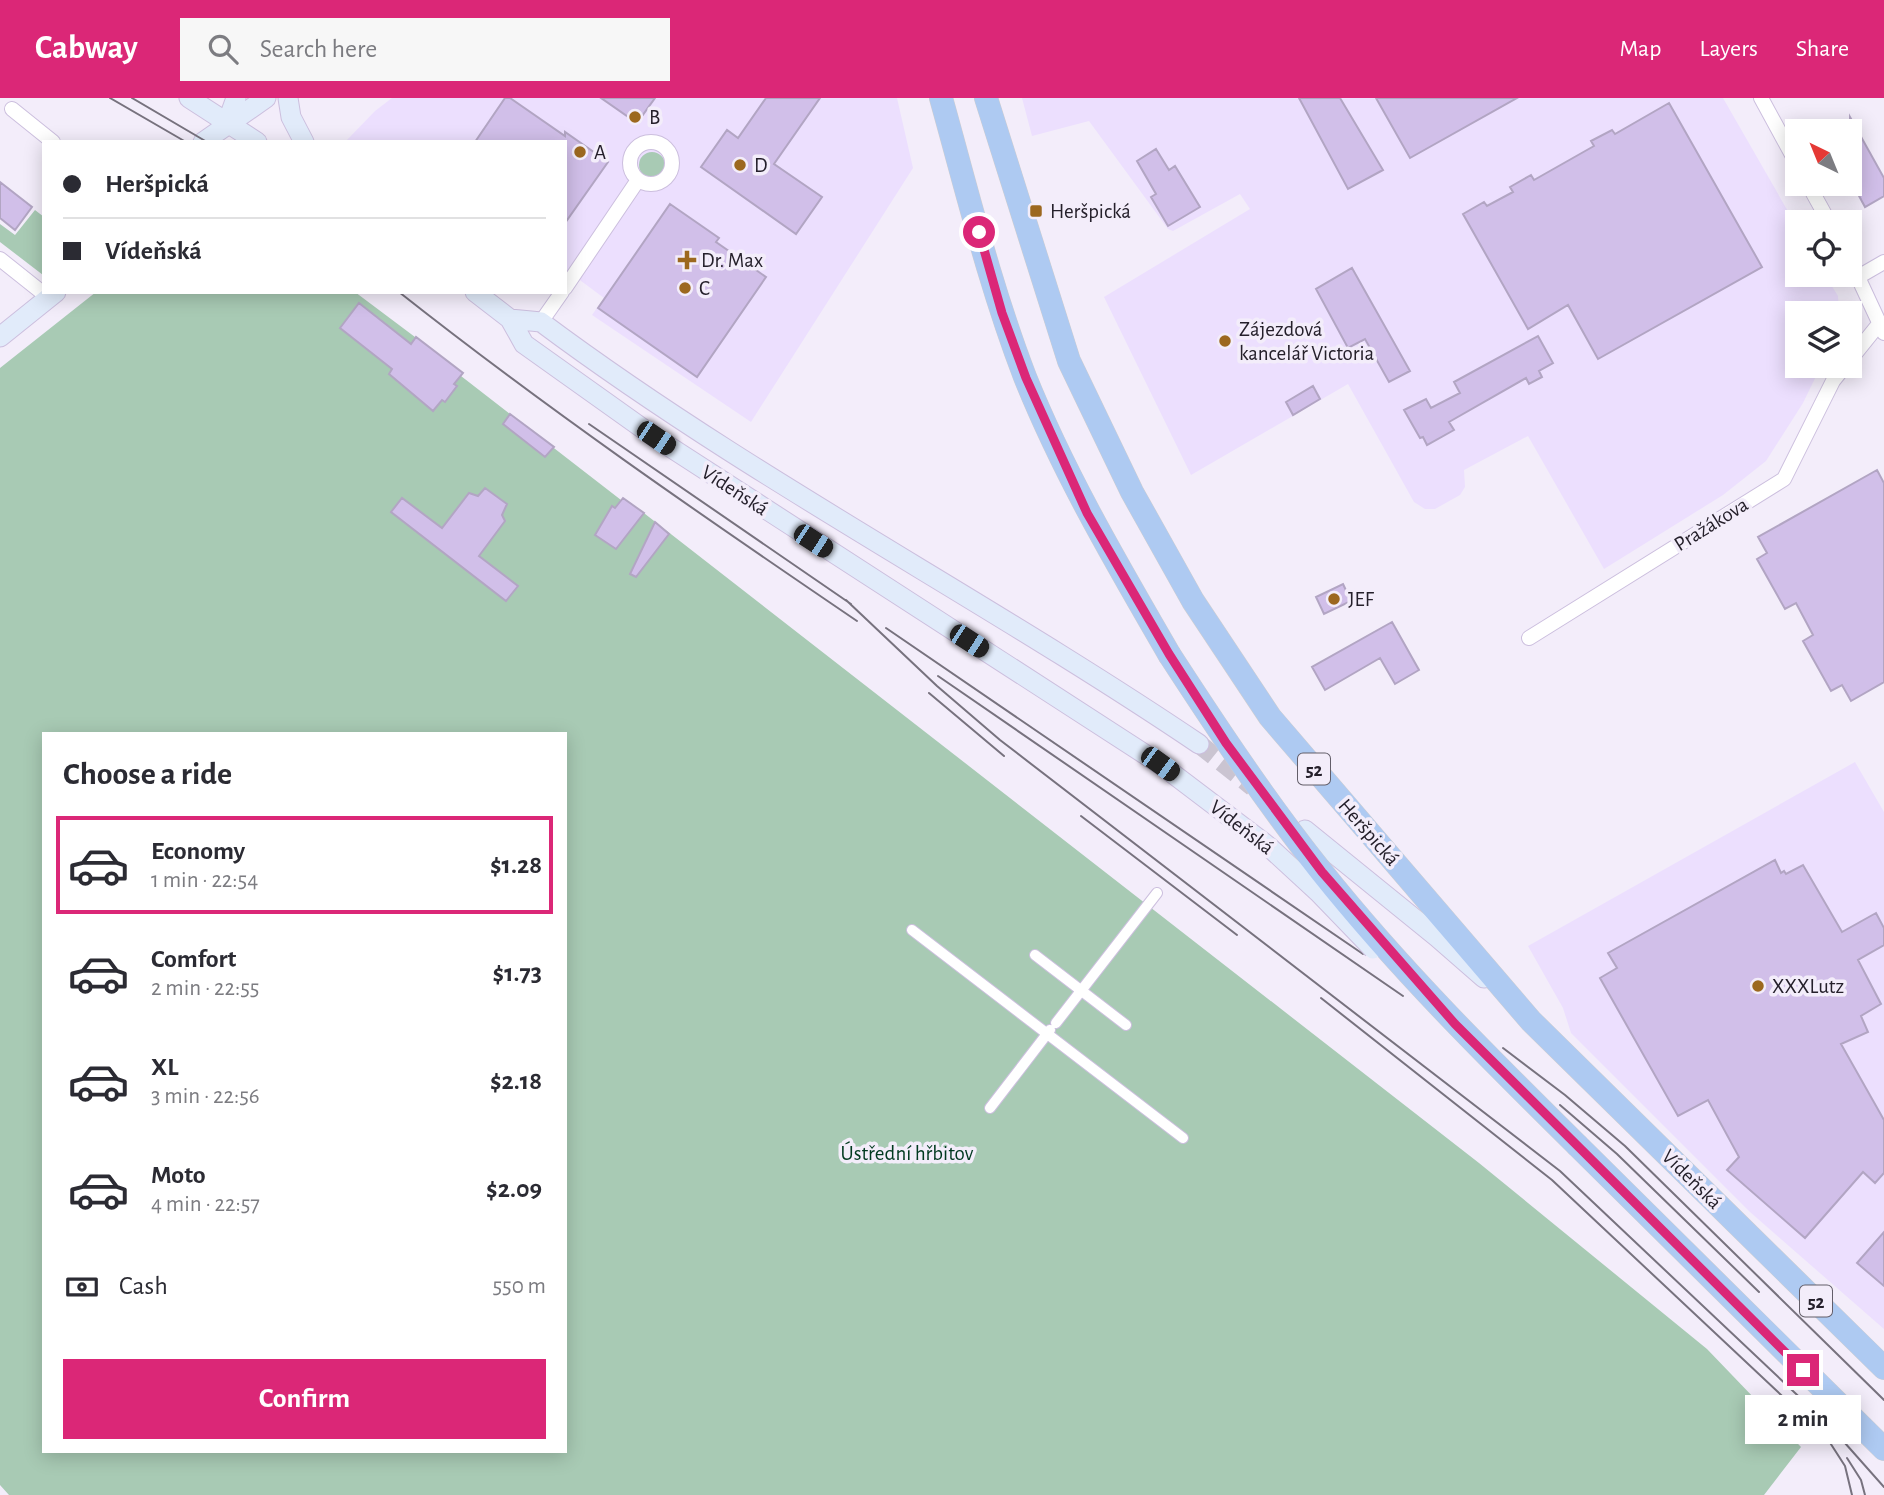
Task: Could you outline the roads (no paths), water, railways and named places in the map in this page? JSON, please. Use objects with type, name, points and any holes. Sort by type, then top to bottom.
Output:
[{"type":"highway","points":[[940,98],[1002,313],[1026,378],[1087,513],[1169,654],[1226,743],[1322,872],[1455,1024]]},
{"type":"highway","name":"Heršpická","points":[[986,98],[1069,361],[1132,492],[1193,601],[1270,718],[1531,1021]]},
{"type":"highway","name":"Vídeňská","points":[[1531,1021],[1884,1368]]},
{"type":"highway","name":"Vídeňská","points":[[1455,1024],[1884,1449]]},
{"type":"main road","points":[[189,98],[254,140]]},
{"type":"main road","points":[[227,123],[236,98]]},
{"type":"main road","points":[[206,140],[266,98]]},
{"type":"main road","points":[[288,98],[291,117],[303,140]]},
{"type":"main road","name":"Vídeňská","points":[[478,294],[510,319],[524,344],[656,438],[1160,764],[1268,846],[1318,892],[1408,984],[1455,1024]]},
{"type":"main road","points":[[0,337],[52,295]]},
{"type":"main road","points":[[510,319],[541,322]]},
{"type":"main road","name":"Vídeňská","points":[[541,322],[739,460],[1097,676],[1199,744]]},
{"type":"main road","name":"Vídeňská","points":[[1305,830],[1437,936],[1531,1021]]},
{"type":"street","points":[[1761,98],[1785,142]]},
{"type":"street","points":[[12,109],[51,140]]},
{"type":"street","points":[[567,286],[638,180]]},
{"type":"street","points":[[0,259],[42,288]]},
{"type":"street","points":[[1862,274],[1884,262]]},
{"type":"street","points":[[1862,285],[1882,328],[1862,348]]},
{"type":"street","points":[[541,322],[561,294]]},
{"type":"street","name":"Pražákova","points":[[1529,638],[1784,478],[1835,378]]},
{"type":"street","points":[[990,1108],[1157,892]]},
{"type":"street","points":[[912,930],[1052,1028],[1183,1138]]},
{"type":"street","points":[[1035,955],[1126,1025]]},
{"type":"tunnel","points":[[1199,744],[1253,787]]},
{"type":"tram line","points":[[110,98],[183,140]]},
{"type":"tram line","points":[[132,98],[204,140]]},
{"type":"tram line","points":[[402,294],[568,420],[857,621]]},
{"type":"tram line","points":[[589,424],[851,604]]},
{"type":"tram line","points":[[846,600],[937,686],[1000,740],[1560,1171],[1829,1425],[1884,1487]]},
{"type":"tram line","points":[[886,628],[1363,954]]},
{"type":"tram line","points":[[938,676],[1403,996]]},
{"type":"tram line","points":[[929,693],[1004,756]]},
{"type":"tram line","points":[[1081,816],[1237,935]]},
{"type":"tram line","points":[[1321,998],[1552,1180],[1827,1438],[1845,1466],[1852,1495]]},
{"type":"tram line","points":[[1503,1048],[1565,1095],[1625,1146],[1884,1400]]},
{"type":"tram line","points":[[1560,1105],[1617,1154],[1759,1292]]},
{"type":"tram line","points":[[1847,1458],[1861,1480],[1865,1495]]},
{"type":"place","name":"B","points":[[635,117]]},
{"type":"place","name":"A","points":[[580,152]]},
{"type":"place","name":"D","points":[[740,165]]},
{"type":"place","name":"Heršpická","points":[[1036,211]]},
{"type":"place","name":"Dr. Max","points":[[687,260]]},
{"type":"place","name":"C","points":[[685,288]]},
{"type":"place","name":"Zájezdová kancelář Victoria","points":[[1225,341]]},
{"type":"place","name":"JEF","points":[[1334,599]]},
{"type":"place","name":"XXXLutz","points":[[1758,986]]},
{"type":"park label","name":"Ústřední hřbitov","points":[[907,1153]]}]
